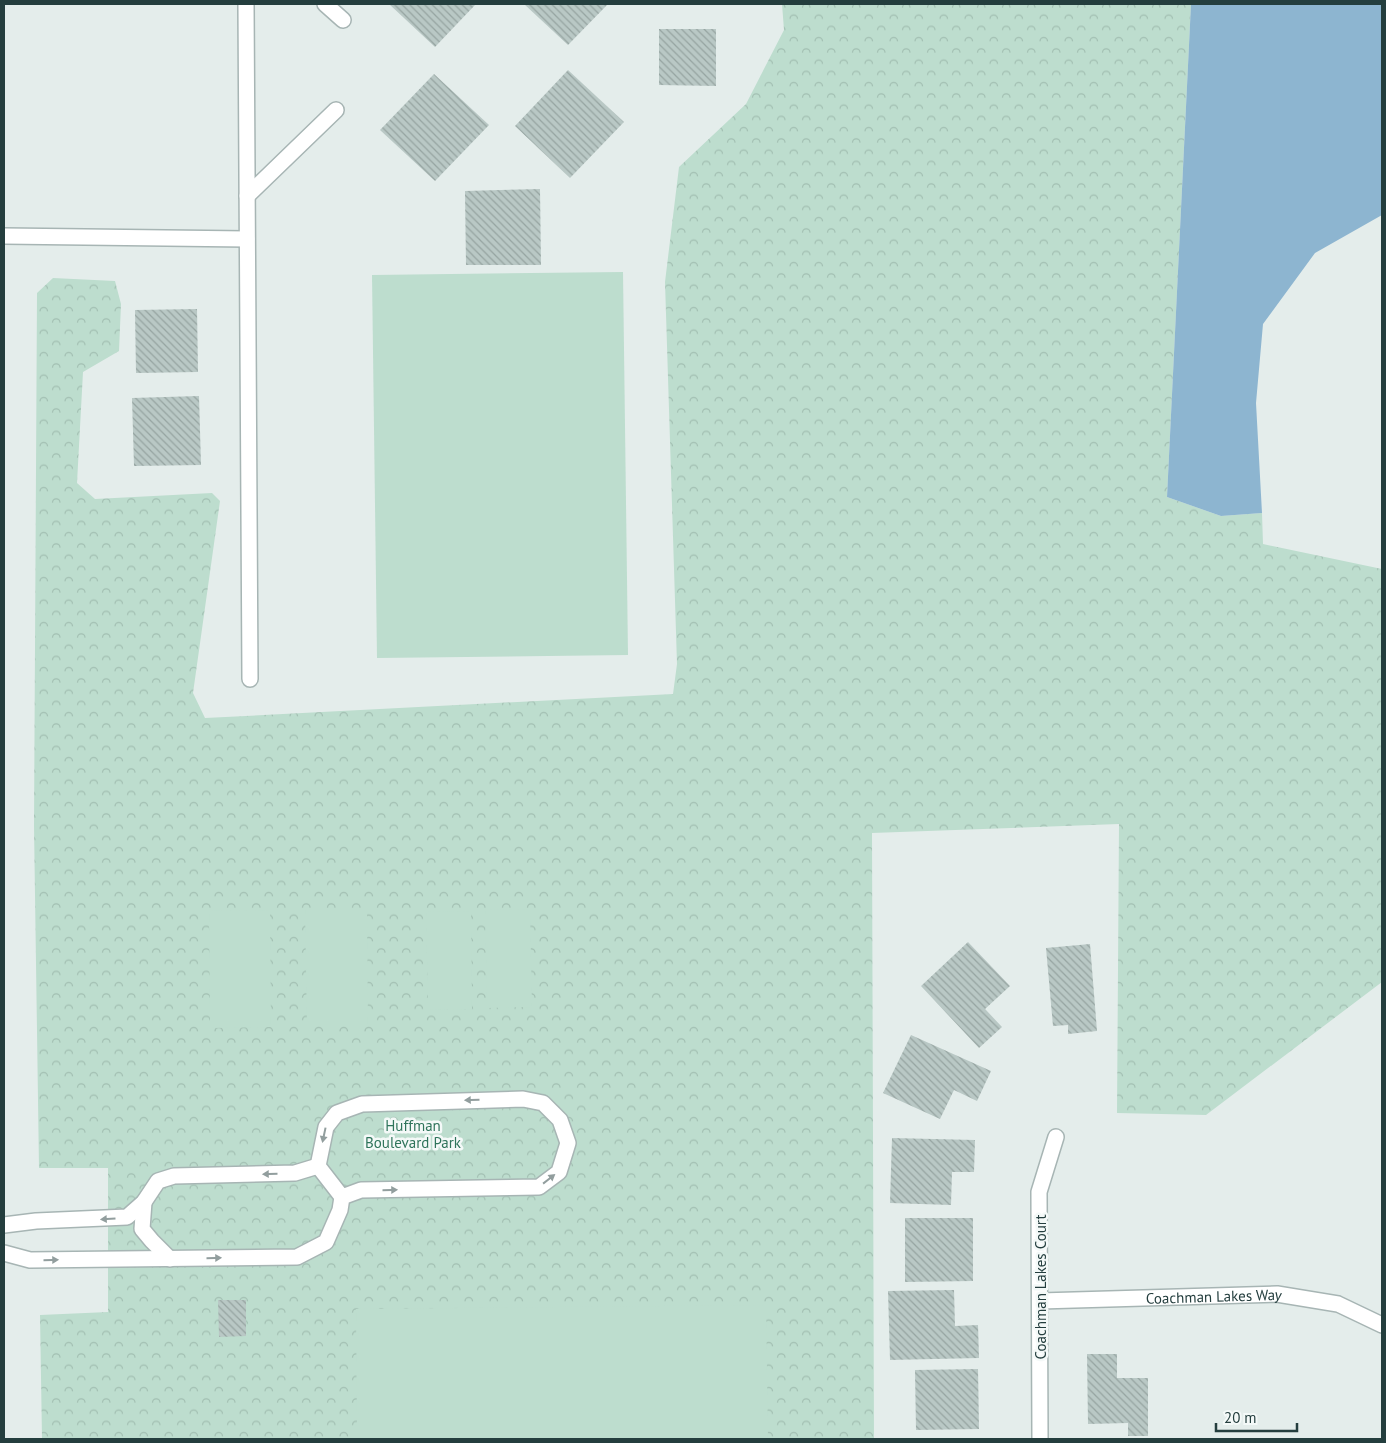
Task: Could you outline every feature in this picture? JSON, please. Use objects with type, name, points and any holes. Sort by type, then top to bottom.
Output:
[{"type":"street","points":[[246,4],[250,680]]},
{"type":"street","points":[[325,4],[343,20]]},
{"type":"street","points":[[247,196],[336,110]]},
{"type":"street","points":[[4,236],[247,239]]},
{"type":"street","points":[[4,1253],[30,1260],[297,1257],[326,1242],[340,1210],[342,1198],[318,1166],[326,1127],[337,1113],[362,1104],[523,1099],[543,1103],[555,1114],[560,1120],[568,1143],[559,1172],[539,1188],[362,1190],[342,1198]]},
{"type":"street","name":"Coachman Lakes Court","points":[[1040,1439],[1039,1192],[1056,1137]]},
{"type":"street","points":[[4,1225],[36,1221],[126,1217],[144,1202],[158,1181],[174,1176],[295,1173],[318,1166]]},
{"type":"street","points":[[144,1202],[142,1229],[152,1242],[170,1259]]},
{"type":"street","name":"Coachman Lakes Way","points":[[1040,1301],[1276,1294],[1338,1304],[1382,1325]]},
{"type":"green space","name":"Huffman Boulevard Park","points":[[782,4],[1191,4],[1167,497],[1221,516],[1262,513],[1263,544],[1382,569],[1382,982],[1206,1115],[1117,1113],[1119,824],[872,833],[874,1439],[42,1439],[40,1315],[108,1312],[108,1168],[39,1168],[34,826],[37,293],[53,278],[115,281],[121,304],[119,351],[83,372],[77,483],[95,499],[212,493],[220,501],[193,693],[205,718],[673,694],[677,664],[665,282],[679,167],[746,104],[784,30]]},
{"type":"green space","points":[[623,272],[628,655],[377,658],[372,275]]},
{"type":"green space","points":[[305,909],[367,909],[368,1026],[307,1026]]},
{"type":"green space","points":[[530,909],[532,1007],[487,1008],[485,910]]},
{"type":"green space","points":[[270,910],[271,1027],[210,1028],[209,911]]},
{"type":"green space","points":[[471,911],[472,1009],[428,1010],[426,912]]},
{"type":"green space","points":[[766,1305],[768,1439],[357,1439],[356,1309]]},
{"type":"water","points":[[1191,4],[1382,4],[1382,215],[1315,253],[1263,324],[1256,403],[1262,513],[1221,516],[1167,497]]},
{"type":"building","points":[[389,4],[476,4],[435,47]]},
{"type":"building","points":[[524,4],[608,4],[568,45]]},
{"type":"building","points":[[659,29],[716,29],[716,86],[659,85]]},
{"type":"building","points":[[568,70],[624,122],[570,178],[515,126]]},
{"type":"building","points":[[434,74],[489,125],[435,181],[380,130]]},
{"type":"building","points":[[540,189],[541,265],[466,265],[465,191]]},
{"type":"building","points":[[197,309],[198,372],[136,373],[135,310]]},
{"type":"building","points":[[199,396],[201,465],[134,466],[132,398]]},
{"type":"building","points":[[968,942],[1010,986],[985,1009],[1002,1027],[979,1048],[921,986]]},
{"type":"building","points":[[1090,944],[1097,1031],[1068,1034],[1068,1025],[1053,1026],[1046,948]]},
{"type":"building","points":[[911,1035],[991,1071],[977,1101],[954,1090],[940,1119],[883,1093]]},
{"type":"building","points":[[892,1138],[975,1140],[974,1172],[952,1172],[951,1205],[890,1203]]},
{"type":"building","points":[[905,1218],[973,1218],[973,1281],[905,1282]]},
{"type":"building","points":[[954,1290],[955,1326],[978,1325],[979,1358],[890,1360],[888,1291]]},
{"type":"building","points":[[218,1300],[246,1300],[246,1336],[219,1337]]},
{"type":"building","points":[[1087,1354],[1117,1354],[1117,1378],[1148,1378],[1148,1436],[1128,1436],[1128,1423],[1088,1424]]},
{"type":"building","points":[[978,1369],[979,1429],[916,1430],[915,1370]]}]
